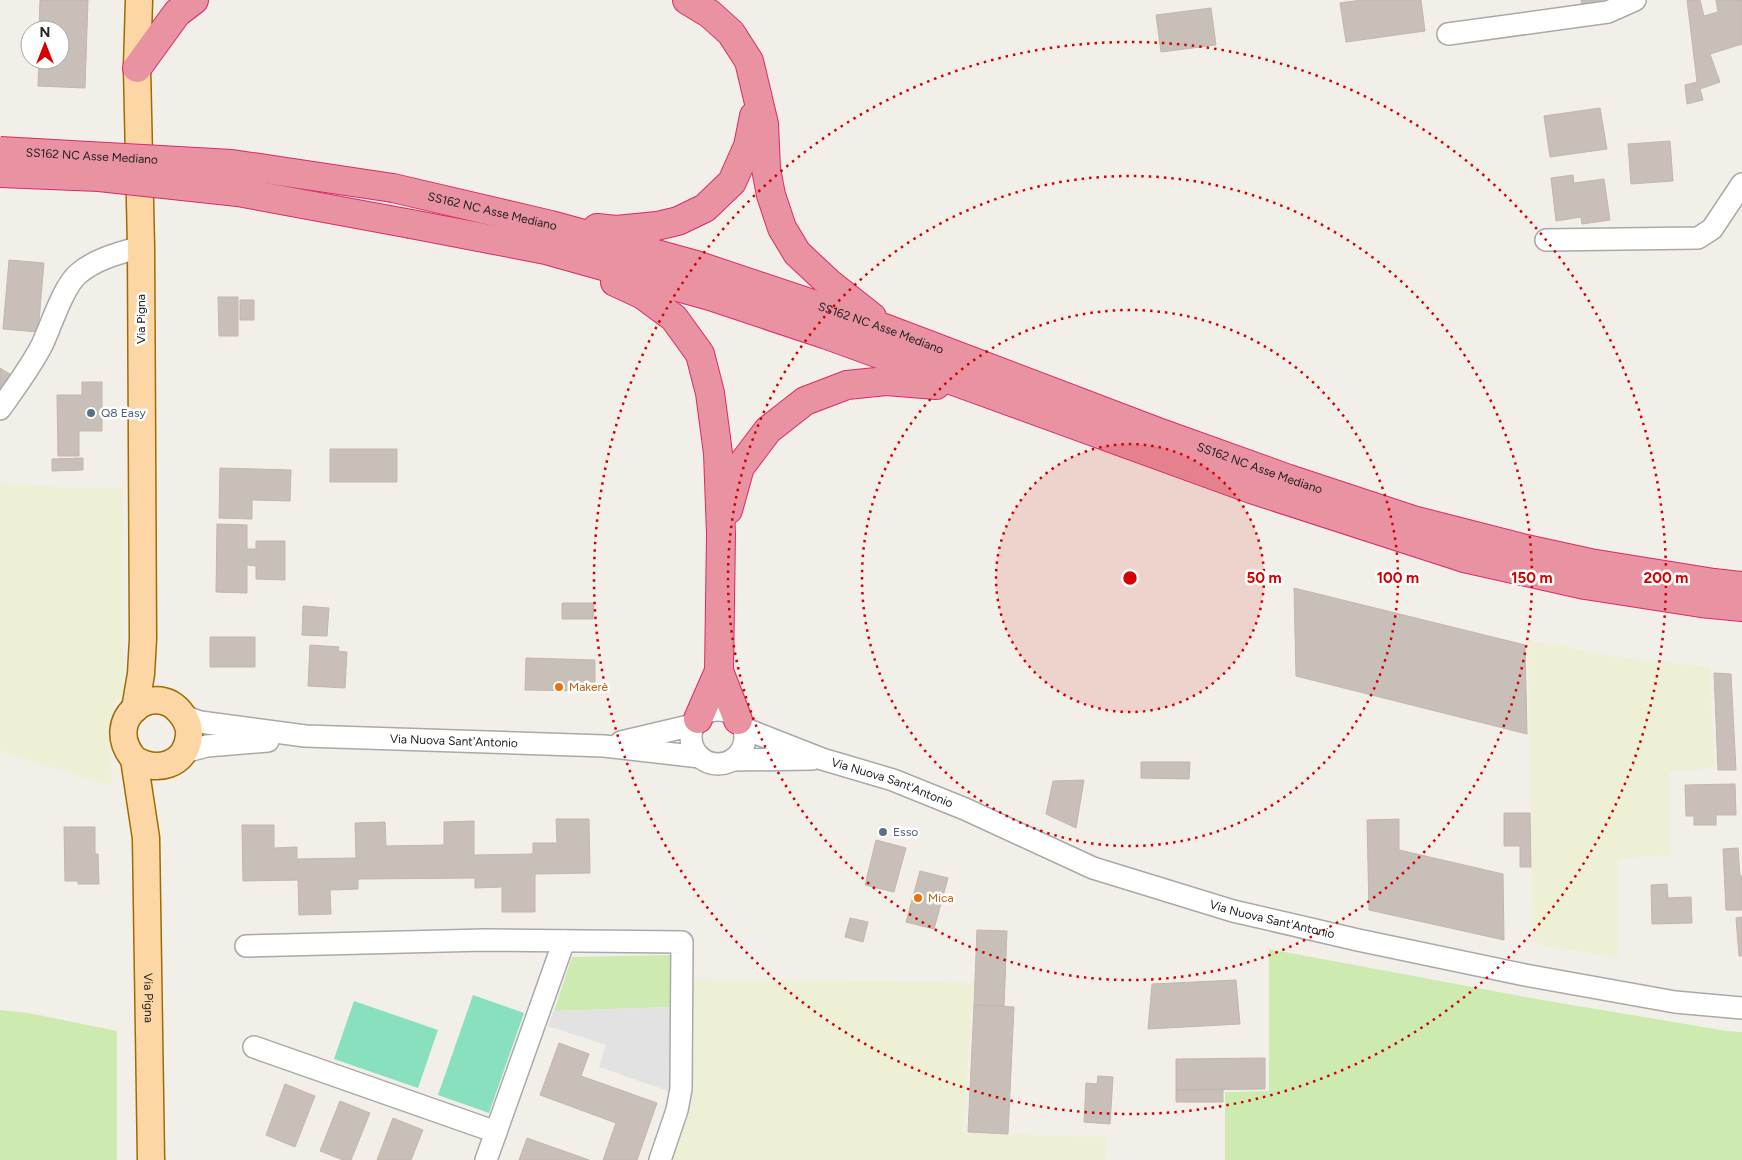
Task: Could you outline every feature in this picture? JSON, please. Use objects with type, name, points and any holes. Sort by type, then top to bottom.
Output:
[{"type":"highway","points":[[137,68],[177,13],[194,0]]},
{"type":"highway","points":[[687,0],[710,14],[731,33],[749,61],[764,124],[766,169],[771,195],[782,228],[797,253],[829,283],[887,329]]},
{"type":"highway","points":[[548,237],[657,226],[678,221],[705,208],[732,182],[748,146],[758,97]]},
{"type":"highway","name":"SS162 NC Asse Mediano","points":[[0,151],[232,164],[393,188],[548,237],[710,296],[826,335],[1251,489],[1464,558],[1585,585],[1701,603],[1742,607]]},
{"type":"highway","name":"SS162 NC Asse Mediano","points":[[0,173],[99,177],[238,192],[411,224],[548,237],[696,265],[887,329],[1158,432],[1286,478],[1413,520],[1526,549],[1590,563],[1742,586]]},
{"type":"highway","points":[[548,237],[643,295],[674,318],[700,354],[710,393],[718,453],[721,534],[720,671],[741,724]]},
{"type":"highway","points":[[721,534],[740,467],[768,430],[805,401],[847,385],[886,381],[974,390]]},
{"type":"highway","points":[[696,722],[720,671]]},
{"type":"main road","name":"Via Pigna","points":[[139,0],[137,68],[141,247],[143,639],[141,674],[134,708],[124,724],[123,734],[124,743],[134,758],[146,838],[151,1160]]},
{"type":"main road","name":"Via Pigna","points":[[143,639],[162,690],[188,725],[189,734],[188,743],[160,781],[153,799],[146,838]]},
{"type":"main road","points":[[134,708],[152,701],[161,701],[177,710]]},
{"type":"main road","points":[[134,758],[142,764],[151,766],[177,758]]},
{"type":"street","points":[[1448,34],[1608,12],[1635,0]]},
{"type":"street","points":[[1546,240],[1698,238],[1712,229],[1742,184]]},
{"type":"street","points":[[0,409],[19,384],[41,346],[67,289],[77,274],[105,258],[141,247]]},
{"type":"street","name":"Via Nuova Sant'Antonio","points":[[177,710],[200,722],[305,736],[604,746],[700,757],[715,764],[732,760],[822,759]]},
{"type":"street","name":"Via Nuova Sant'Antonio","points":[[604,746],[696,722],[705,713],[714,710],[723,711],[731,714],[741,724],[822,759],[893,780],[965,809],[1093,868],[1233,911],[1358,940],[1526,975],[1676,1002],[1742,1008]]},
{"type":"street","points":[[696,722],[691,734],[695,750],[700,757]]},
{"type":"street","points":[[732,760],[739,754],[743,746],[745,737],[741,724]]},
{"type":"street","name":"Via Nuova Sant'Antonio","points":[[177,758],[207,746],[305,736]]},
{"type":"street","points":[[246,946],[484,940],[682,942],[681,1088],[677,1110],[660,1160]]},
{"type":"street","points":[[486,1160],[564,941]]},
{"type":"street","points":[[254,1046],[496,1132]]},
{"type":"green space","points":[[0,483],[51,487],[123,488],[124,692],[115,703],[109,722],[112,786],[0,751]]},
{"type":"green space","points":[[1528,640],[1612,656],[1710,667],[1715,768],[1669,771],[1670,855],[1619,858],[1619,958],[1544,946],[1533,940]]},
{"type":"green space","points":[[1269,949],[1542,1000],[1742,1032],[1742,1160],[1225,1160],[1225,1092],[1269,1091]]},
{"type":"green space","points":[[672,955],[672,1007],[554,1011],[572,957]]},
{"type":"green space","points":[[692,979],[974,983],[963,1133],[1106,1137],[1105,1160],[671,1160]]},
{"type":"green space","points":[[473,995],[524,1013],[489,1113],[438,1095]]},
{"type":"green space","points":[[354,1001],[438,1030],[418,1088],[334,1059]]},
{"type":"green space","points":[[0,1010],[29,1013],[117,1031],[117,1160],[0,1160]]},
{"type":"shaded area","points":[[672,1007],[671,1092],[599,1067],[606,1045],[548,1026],[554,1011]]},
{"type":"building","points":[[40,0],[88,0],[85,88],[38,86],[39,70],[70,70],[70,20],[39,20]]},
{"type":"building","points":[[1361,0],[1421,0],[1425,31],[1346,42],[1340,3]]},
{"type":"building","points":[[1581,0],[1604,0],[1604,3],[1582,7]]},
{"type":"building","points":[[1687,0],[1700,0],[1704,16],[1718,12],[1716,0],[1742,0],[1742,44],[1710,54],[1720,82],[1700,89],[1703,100],[1687,104],[1685,85],[1697,82]]},
{"type":"building","points":[[1211,8],[1216,45],[1161,52],[1156,15]]},
{"type":"building","points":[[1600,108],[1607,149],[1550,157],[1544,116]]},
{"type":"building","points":[[1670,141],[1673,181],[1631,184],[1628,144]]},
{"type":"building","points":[[1573,175],[1574,183],[1604,179],[1610,220],[1582,224],[1581,217],[1556,221],[1551,178]]},
{"type":"building","points":[[9,260],[44,263],[38,332],[3,329]]},
{"type":"building","points":[[218,297],[238,297],[238,336],[219,336]]},
{"type":"building","points":[[240,300],[254,300],[254,320],[240,320]]},
{"type":"building","points":[[0,368],[13,376],[0,394]]},
{"type":"building","points":[[82,382],[102,382],[102,431],[79,431],[79,456],[58,456],[57,395],[82,395]]},
{"type":"building","points":[[330,449],[397,449],[397,482],[330,482]]},
{"type":"building","points":[[83,458],[83,470],[52,471],[52,459]]},
{"type":"building","points":[[220,468],[291,470],[290,501],[252,500],[252,519],[219,518]]},
{"type":"building","points":[[217,524],[247,525],[247,549],[256,549],[256,541],[285,541],[285,580],[256,579],[256,566],[247,565],[247,593],[216,592]]},
{"type":"building","points":[[1294,588],[1525,645],[1527,734],[1296,676]]},
{"type":"building","points":[[562,603],[594,603],[593,619],[562,619]]},
{"type":"building","points":[[303,606],[329,608],[327,636],[302,635]]},
{"type":"building","points":[[210,637],[255,637],[255,667],[210,667]]},
{"type":"building","points":[[310,645],[339,647],[338,651],[347,652],[345,688],[308,686]]},
{"type":"building","points":[[526,658],[595,660],[595,691],[525,690]]},
{"type":"building","points":[[1714,673],[1731,674],[1736,770],[1718,770]]},
{"type":"building","points":[[1141,762],[1190,762],[1189,779],[1141,778]]},
{"type":"building","points":[[1084,780],[1076,828],[1046,814],[1053,781]]},
{"type":"building","points":[[1735,784],[1736,815],[1716,815],[1716,825],[1694,825],[1694,816],[1686,816],[1685,785]]},
{"type":"building","points":[[1504,813],[1530,813],[1531,867],[1520,867],[1520,846],[1504,846]]},
{"type":"building","points":[[556,819],[589,819],[590,873],[535,874],[535,912],[502,912],[502,887],[475,888],[475,878],[358,879],[358,889],[330,890],[331,914],[299,915],[298,880],[243,881],[242,825],[274,825],[274,848],[297,847],[297,859],[356,858],[355,823],[385,822],[386,846],[444,845],[444,822],[474,821],[474,855],[533,854],[533,843],[557,843]]},
{"type":"building","points":[[1399,819],[1399,850],[1503,874],[1504,940],[1369,910],[1367,820]]},
{"type":"building","points":[[64,827],[95,827],[95,854],[98,854],[99,884],[78,884],[78,881],[65,881]]},
{"type":"building","points":[[876,840],[906,848],[894,892],[865,885]]},
{"type":"building","points":[[1738,848],[1740,876],[1742,876],[1742,910],[1726,910],[1723,849]]},
{"type":"building","points":[[920,871],[948,878],[934,929],[906,922]]},
{"type":"building","points":[[1667,884],[1668,898],[1691,897],[1692,923],[1652,924],[1651,885]]},
{"type":"building","points":[[1742,917],[1742,956],[1739,956],[1736,918]]},
{"type":"building","points":[[850,918],[868,922],[863,942],[845,937]]},
{"type":"building","points":[[977,930],[1007,931],[1004,1006],[974,1005]]},
{"type":"building","points":[[1236,980],[1240,1024],[1148,1029],[1152,984]]},
{"type":"building","points":[[974,1005],[1014,1007],[1008,1134],[968,1132]]},
{"type":"building","points":[[559,1043],[589,1054],[581,1076],[657,1103],[637,1160],[603,1160],[616,1123],[540,1095]]},
{"type":"building","points":[[1265,1058],[1265,1089],[1176,1090],[1176,1059]]},
{"type":"building","points":[[1098,1076],[1113,1077],[1110,1124],[1084,1122],[1086,1083],[1097,1084]]},
{"type":"building","points":[[285,1084],[315,1096],[295,1147],[266,1135]]},
{"type":"building","points":[[1223,1089],[1223,1102],[1176,1102],[1176,1090]]},
{"type":"building","points":[[340,1101],[370,1113],[351,1160],[343,1160],[320,1151]]},
{"type":"building","points":[[393,1118],[423,1130],[411,1160],[377,1160]]},
{"type":"building","points":[[527,1138],[589,1160],[519,1160]]},
{"type":"place","name":"Q8 Easy","points":[[91,413]]},
{"type":"place","name":"Makerè","points":[[559,687]]},
{"type":"place","name":"Esso","points":[[883,832]]},
{"type":"place","name":"Mica","points":[[918,898]]}]
